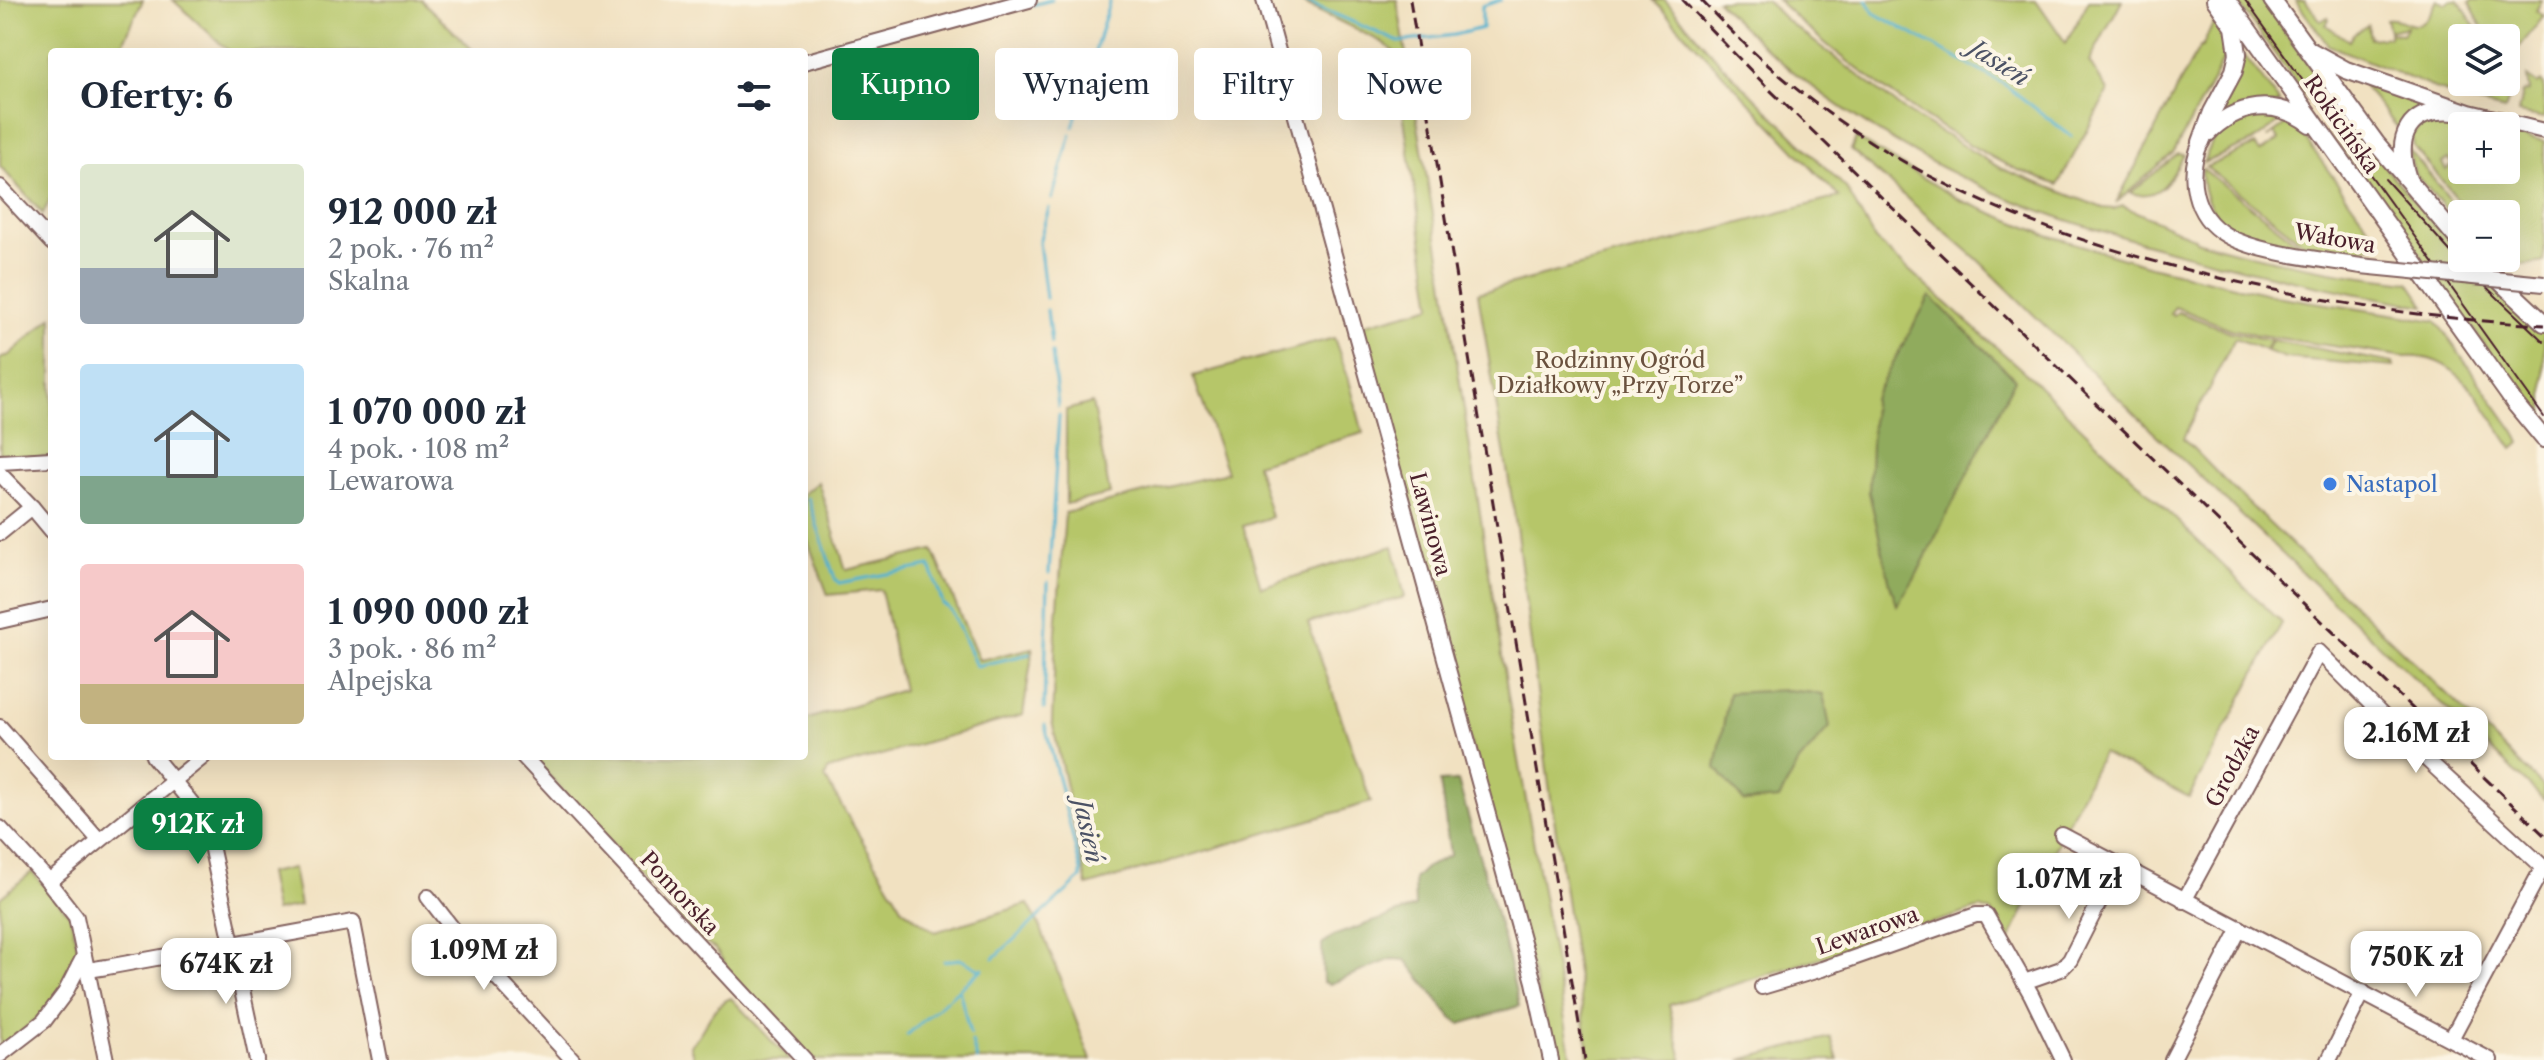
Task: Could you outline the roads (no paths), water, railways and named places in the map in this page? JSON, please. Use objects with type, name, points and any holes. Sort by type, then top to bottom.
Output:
[{"type":"main road","points":[[2201,142],[2212,112],[2234,71],[2238,54],[2234,27],[2215,0]]},
{"type":"main road","name":"Rokicińska","points":[[2227,0],[2516,405],[2544,439]]},
{"type":"main road","name":"Rokicińska","points":[[2272,0],[2411,187],[2448,228]]},
{"type":"main road","points":[[2306,48],[2346,70],[2466,112]]},
{"type":"main road","points":[[2201,142],[2227,117],[2243,109],[2261,106],[2280,108],[2296,115],[2325,137]]},
{"type":"main road","points":[[2411,187],[2402,150],[2410,125],[2434,111],[2452,112]]},
{"type":"main road","points":[[2489,272],[2544,323]]},
{"type":"street","points":[[808,61],[1029,0]]},
{"type":"street","name":"Lawinowa","points":[[1264,0],[1534,982],[1551,1060]]},
{"type":"street","points":[[2520,125],[2544,131]]},
{"type":"street","name":"Wałowa","points":[[2201,142],[2193,168],[2194,192],[2204,214],[2220,231],[2253,245],[2361,266],[2544,284]]},
{"type":"street","points":[[0,187],[48,239]]},
{"type":"street","points":[[0,462],[48,459]]},
{"type":"street","points":[[0,474],[48,526]]},
{"type":"street","points":[[0,533],[32,507]]},
{"type":"street","points":[[0,621],[48,610]]},
{"type":"street","name":"Grodzka","points":[[2184,901],[2319,652],[2421,754],[2543,867]]},
{"type":"street","points":[[0,727],[99,840]]},
{"type":"street","points":[[156,760],[194,806],[209,836],[257,1060]]},
{"type":"street","points":[[49,882],[199,760]]},
{"type":"street","name":"Pomorska","points":[[527,760],[805,1060]]},
{"type":"street","points":[[0,828],[76,917],[106,1060]]},
{"type":"street","points":[[2062,835],[2451,1039],[2472,1056],[2490,1060]]},
{"type":"street","points":[[2063,1060],[2024,982],[2061,969],[2070,960],[2118,865]]},
{"type":"street","points":[[2451,1039],[2543,867]]},
{"type":"street","points":[[428,897],[456,933],[573,1060]]},
{"type":"street","name":"Lewarowa","points":[[1762,987],[1976,915],[1986,915],[2024,982]]},
{"type":"street","points":[[84,963],[233,944],[353,922],[380,1060]]},
{"type":"street","points":[[2172,1060],[2240,928]]},
{"type":"street","points":[[0,1055],[44,1021],[84,963]]},
{"type":"street","points":[[2329,1060],[2363,992]]},
{"type":"waterway","points":[[1032,5],[1052,0]]},
{"type":"waterway","name":"Jasień","points":[[1073,127],[1110,0]]},
{"type":"waterway","name":"Jasień","points":[[1302,0],[1399,42],[1482,28],[1482,6],[1501,0]]},
{"type":"waterway","name":"Jasień","points":[[1866,0],[1874,13],[2004,84],[2071,136]]},
{"type":"waterway","name":"Jasień","points":[[1052,199],[1071,134]]},
{"type":"waterway","name":"Jasień","points":[[1046,298],[1039,242],[1049,208]]},
{"type":"waterway","name":"Jasień","points":[[1047,310],[1051,343]]},
{"type":"waterway","name":"Jasień","points":[[1052,353],[1058,406]]},
{"type":"waterway","name":"Jasień","points":[[1049,573],[1059,415]]},
{"type":"waterway","points":[[808,498],[839,583],[930,566],[943,604],[952,612],[976,666],[1030,654]]},
{"type":"waterway","name":"Jasień","points":[[1044,709],[1048,582]]},
{"type":"waterway","name":"Jasień","points":[[994,958],[1081,878],[1045,725]]},
{"type":"waterway","points":[[944,961],[960,959],[981,970]]},
{"type":"waterway","name":"Jasień","points":[[970,1034],[959,989],[983,968]]},
{"type":"waterway","points":[[907,1035],[958,990]]},
{"type":"waterway","name":"Jasień","points":[[972,1042],[977,1060]]},
{"type":"tram line","points":[[2245,0],[2544,417]]},
{"type":"tram line","points":[[2385,179],[2457,259],[2544,342]]},
{"type":"railway","points":[[1410,0],[1585,1060]]},
{"type":"railway","points":[[1682,0],[1768,88],[2544,835]]},
{"type":"railway","points":[[1701,0],[1759,57],[1818,106],[1880,148],[1944,183],[2011,214],[2155,262],[2271,289],[2426,315],[2544,325]]},
{"type":"place","name":"Nastapol","points":[[2330,484]]},
{"type":"park label","name":"Rodzinny Ogród Działkowy „Przy Torze”","points":[[1620,372]]}]
